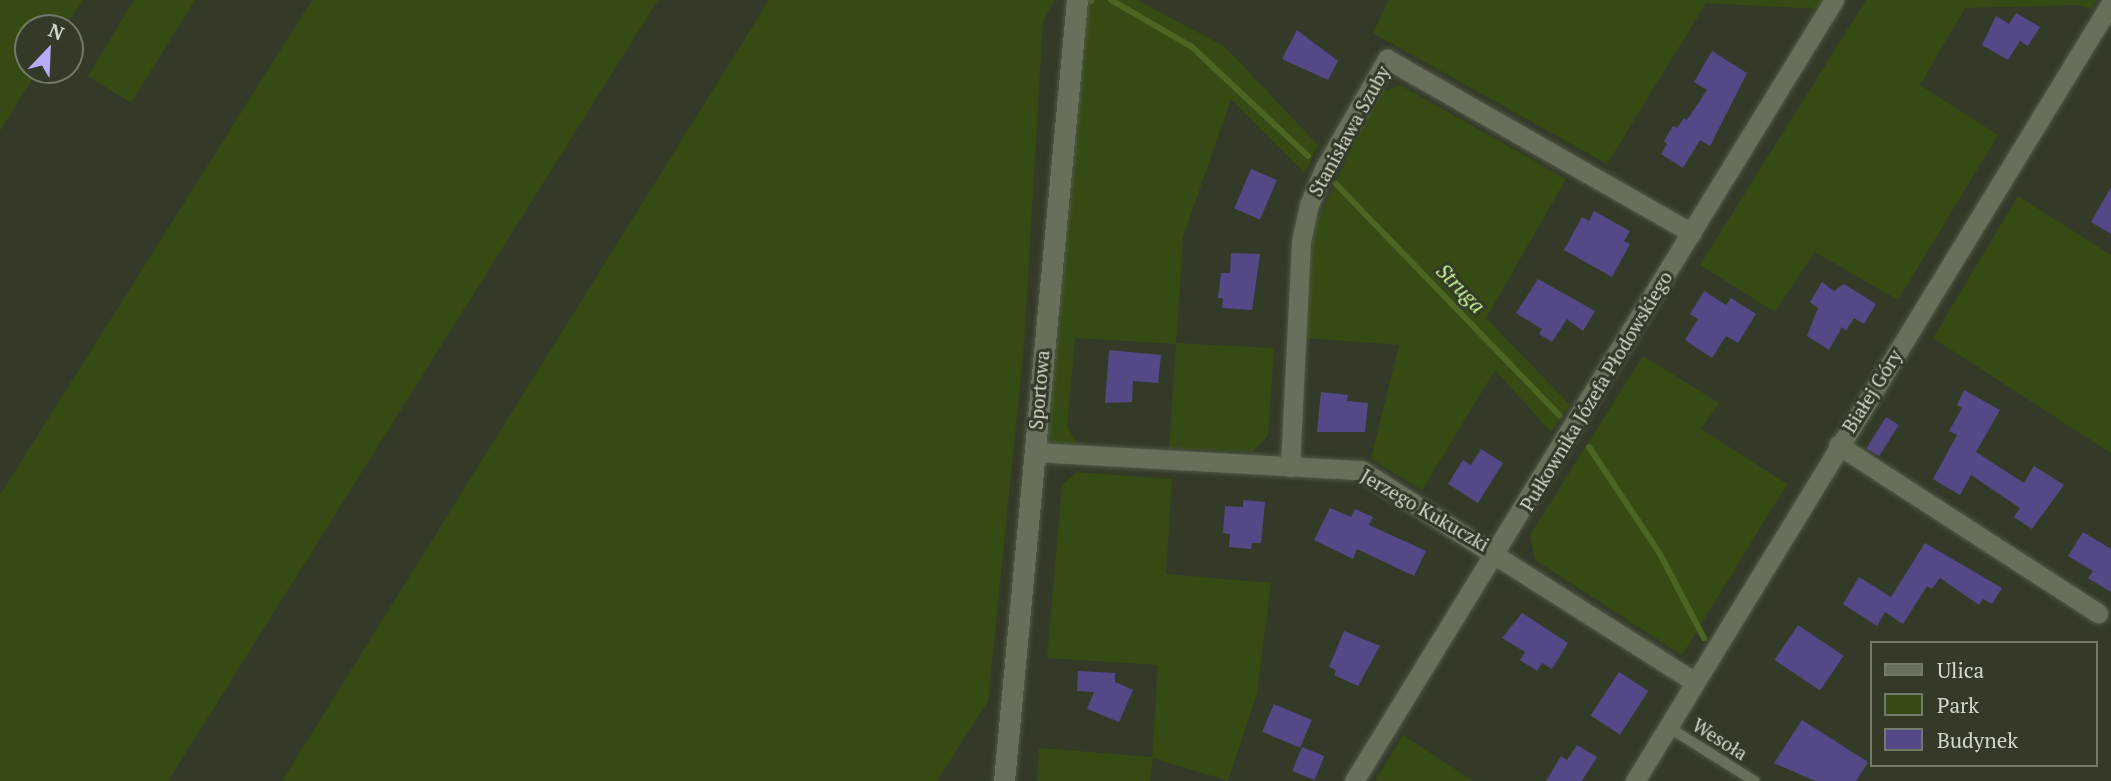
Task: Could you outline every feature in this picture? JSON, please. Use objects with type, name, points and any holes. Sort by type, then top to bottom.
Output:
[{"type":"street","name":"Sportowa","points":[[1004,781],[1077,0]]},
{"type":"street","name":"Pułkownika Józefa Płodowskiego","points":[[1354,781],[1498,553],[1834,0]]},
{"type":"street","name":"Białej Góry","points":[[1635,781],[1838,445],[2111,3]]},
{"type":"street","name":"Stanisława Szuby","points":[[1290,467],[1301,242],[1309,205],[1325,167],[1387,59],[1692,233]]},
{"type":"street","points":[[1838,445],[2098,613]]},
{"type":"street","name":"Jerzego Kukuczki","points":[[1034,452],[1361,470],[1498,553],[1694,681]]},
{"type":"lane","name":"Wesoła","points":[[1668,727],[1754,781]]},
{"type":"green space","points":[[0,0],[83,0],[74,14],[14,14],[14,84],[29,84],[0,131]]},
{"type":"green space","points":[[134,0],[195,0],[131,103],[88,76]]},
{"type":"green space","points":[[312,0],[658,0],[168,781],[0,781],[0,495]]},
{"type":"green space","points":[[769,0],[1055,0],[1043,21],[1024,345],[988,701],[937,781],[282,781]]},
{"type":"green space","points":[[1088,0],[1137,0],[1225,47],[1318,145],[1305,173],[1231,99],[1183,237],[1176,343],[1274,348],[1268,436],[1252,452],[1169,448],[1176,344],[1075,338],[1067,427],[1077,444],[1056,445],[1048,436]]},
{"type":"green space","points":[[1389,0],[1823,0],[1818,9],[1706,3],[1607,164],[1373,33]]},
{"type":"green space","points":[[1866,0],[2097,0],[2092,9],[2078,5],[1965,8],[1920,85],[1998,135],[1898,300],[1815,252],[1775,312],[1700,265]]},
{"type":"green space","points":[[1400,85],[1566,179],[1486,318],[1570,405],[1551,432],[1495,370],[1422,490],[1371,459],[1399,345],[1305,338],[1313,229],[1378,93]]},
{"type":"green space","points":[[2018,196],[2111,255],[2111,453],[1933,338]]},
{"type":"green space","points":[[1643,356],[1719,403],[1701,429],[1787,484],[1682,655],[1535,560],[1530,535]]},
{"type":"green space","points":[[1076,472],[1172,479],[1166,574],[1271,583],[1257,693],[1228,781],[1153,758],[1150,781],[1037,781],[1039,748],[1152,757],[1158,665],[1047,658],[1062,486]]},
{"type":"green space","points":[[1403,735],[1473,781],[1375,781]]},
{"type":"building","points":[[2016,13],[2040,27],[2028,46],[2020,41],[2008,60],[1982,45],[1996,16],[2009,24]]},
{"type":"building","points":[[1297,30],[1338,61],[1328,80],[1282,59]]},
{"type":"building","points":[[1712,51],[1747,73],[1710,146],[1700,140],[1683,168],[1661,154],[1667,144],[1664,141],[1673,126],[1677,128],[1684,118],[1687,120],[1707,90],[1694,82]]},
{"type":"building","points":[[1251,169],[1277,180],[1260,220],[1234,209]]},
{"type":"building","points":[[2111,187],[2111,234],[2091,222]]},
{"type":"building","points":[[1594,211],[1630,231],[1624,241],[1630,244],[1612,277],[1564,250],[1582,217],[1589,221]]},
{"type":"building","points":[[1231,253],[1260,254],[1252,310],[1222,308],[1223,298],[1218,298],[1221,273],[1230,273]]},
{"type":"building","points":[[1538,279],[1595,311],[1583,331],[1567,319],[1552,342],[1539,334],[1542,329],[1516,313]]},
{"type":"building","points":[[1822,282],[1834,291],[1844,284],[1876,304],[1864,324],[1854,318],[1846,331],[1842,327],[1829,350],[1807,336],[1818,308],[1810,302]]},
{"type":"building","points":[[1704,291],[1726,305],[1731,298],[1756,314],[1738,343],[1726,336],[1712,358],[1685,340],[1698,319],[1690,314]]},
{"type":"building","points":[[1109,350],[1161,355],[1158,383],[1133,381],[1132,402],[1105,403]]},
{"type":"building","points":[[1964,390],[2000,410],[1976,452],[2024,483],[2034,466],[2064,485],[2032,529],[2014,517],[2020,508],[1971,475],[1960,495],[1933,479],[1957,435],[1949,431],[1962,408],[1957,405]]},
{"type":"building","points":[[1321,392],[1348,395],[1347,401],[1368,403],[1365,432],[1317,432]]},
{"type":"building","points":[[1886,417],[1899,425],[1879,456],[1866,448]]},
{"type":"building","points":[[1481,449],[1503,463],[1478,503],[1448,484],[1463,460],[1471,465]]},
{"type":"building","points":[[1243,500],[1265,502],[1261,543],[1252,543],[1251,549],[1229,547],[1230,534],[1223,533],[1225,506],[1243,507]]},
{"type":"building","points":[[1330,508],[1351,517],[1355,509],[1373,517],[1369,525],[1426,551],[1414,576],[1357,549],[1353,559],[1314,540]]},
{"type":"building","points":[[2083,532],[2111,549],[2111,592],[2088,578],[2093,571],[2068,556]]},
{"type":"building","points":[[1925,543],[2002,588],[1992,604],[1983,599],[1979,605],[1940,578],[1932,589],[1927,586],[1903,624],[1885,612],[1877,626],[1843,604],[1859,577],[1891,597]]},
{"type":"building","points":[[1522,613],[1568,643],[1552,669],[1542,663],[1537,671],[1520,660],[1525,652],[1502,638]]},
{"type":"building","points":[[1798,625],[1844,656],[1820,691],[1775,660]]},
{"type":"building","points":[[1344,631],[1380,646],[1358,686],[1334,675],[1336,670],[1329,667]]},
{"type":"building","points":[[1078,671],[1115,673],[1115,682],[1133,690],[1119,722],[1087,709],[1094,692],[1077,691]]},
{"type":"building","points":[[1619,672],[1648,691],[1620,735],[1591,716]]},
{"type":"building","points":[[1274,704],[1312,720],[1300,748],[1262,732]]},
{"type":"building","points":[[1802,720],[1868,762],[1856,781],[1815,781],[1774,763]]},
{"type":"building","points":[[1577,745],[1597,757],[1582,781],[1546,781],[1561,756],[1567,760]]},
{"type":"building","points":[[1302,747],[1324,756],[1315,780],[1292,771]]},
{"type":"waterway","name":"Struga","points":[[1111,0],[1192,47],[1308,156]]},
{"type":"waterway","name":"Struga","points":[[1336,184],[1560,416]]},
{"type":"waterway","name":"Struga","points":[[1589,447],[1660,554],[1704,638]]}]
